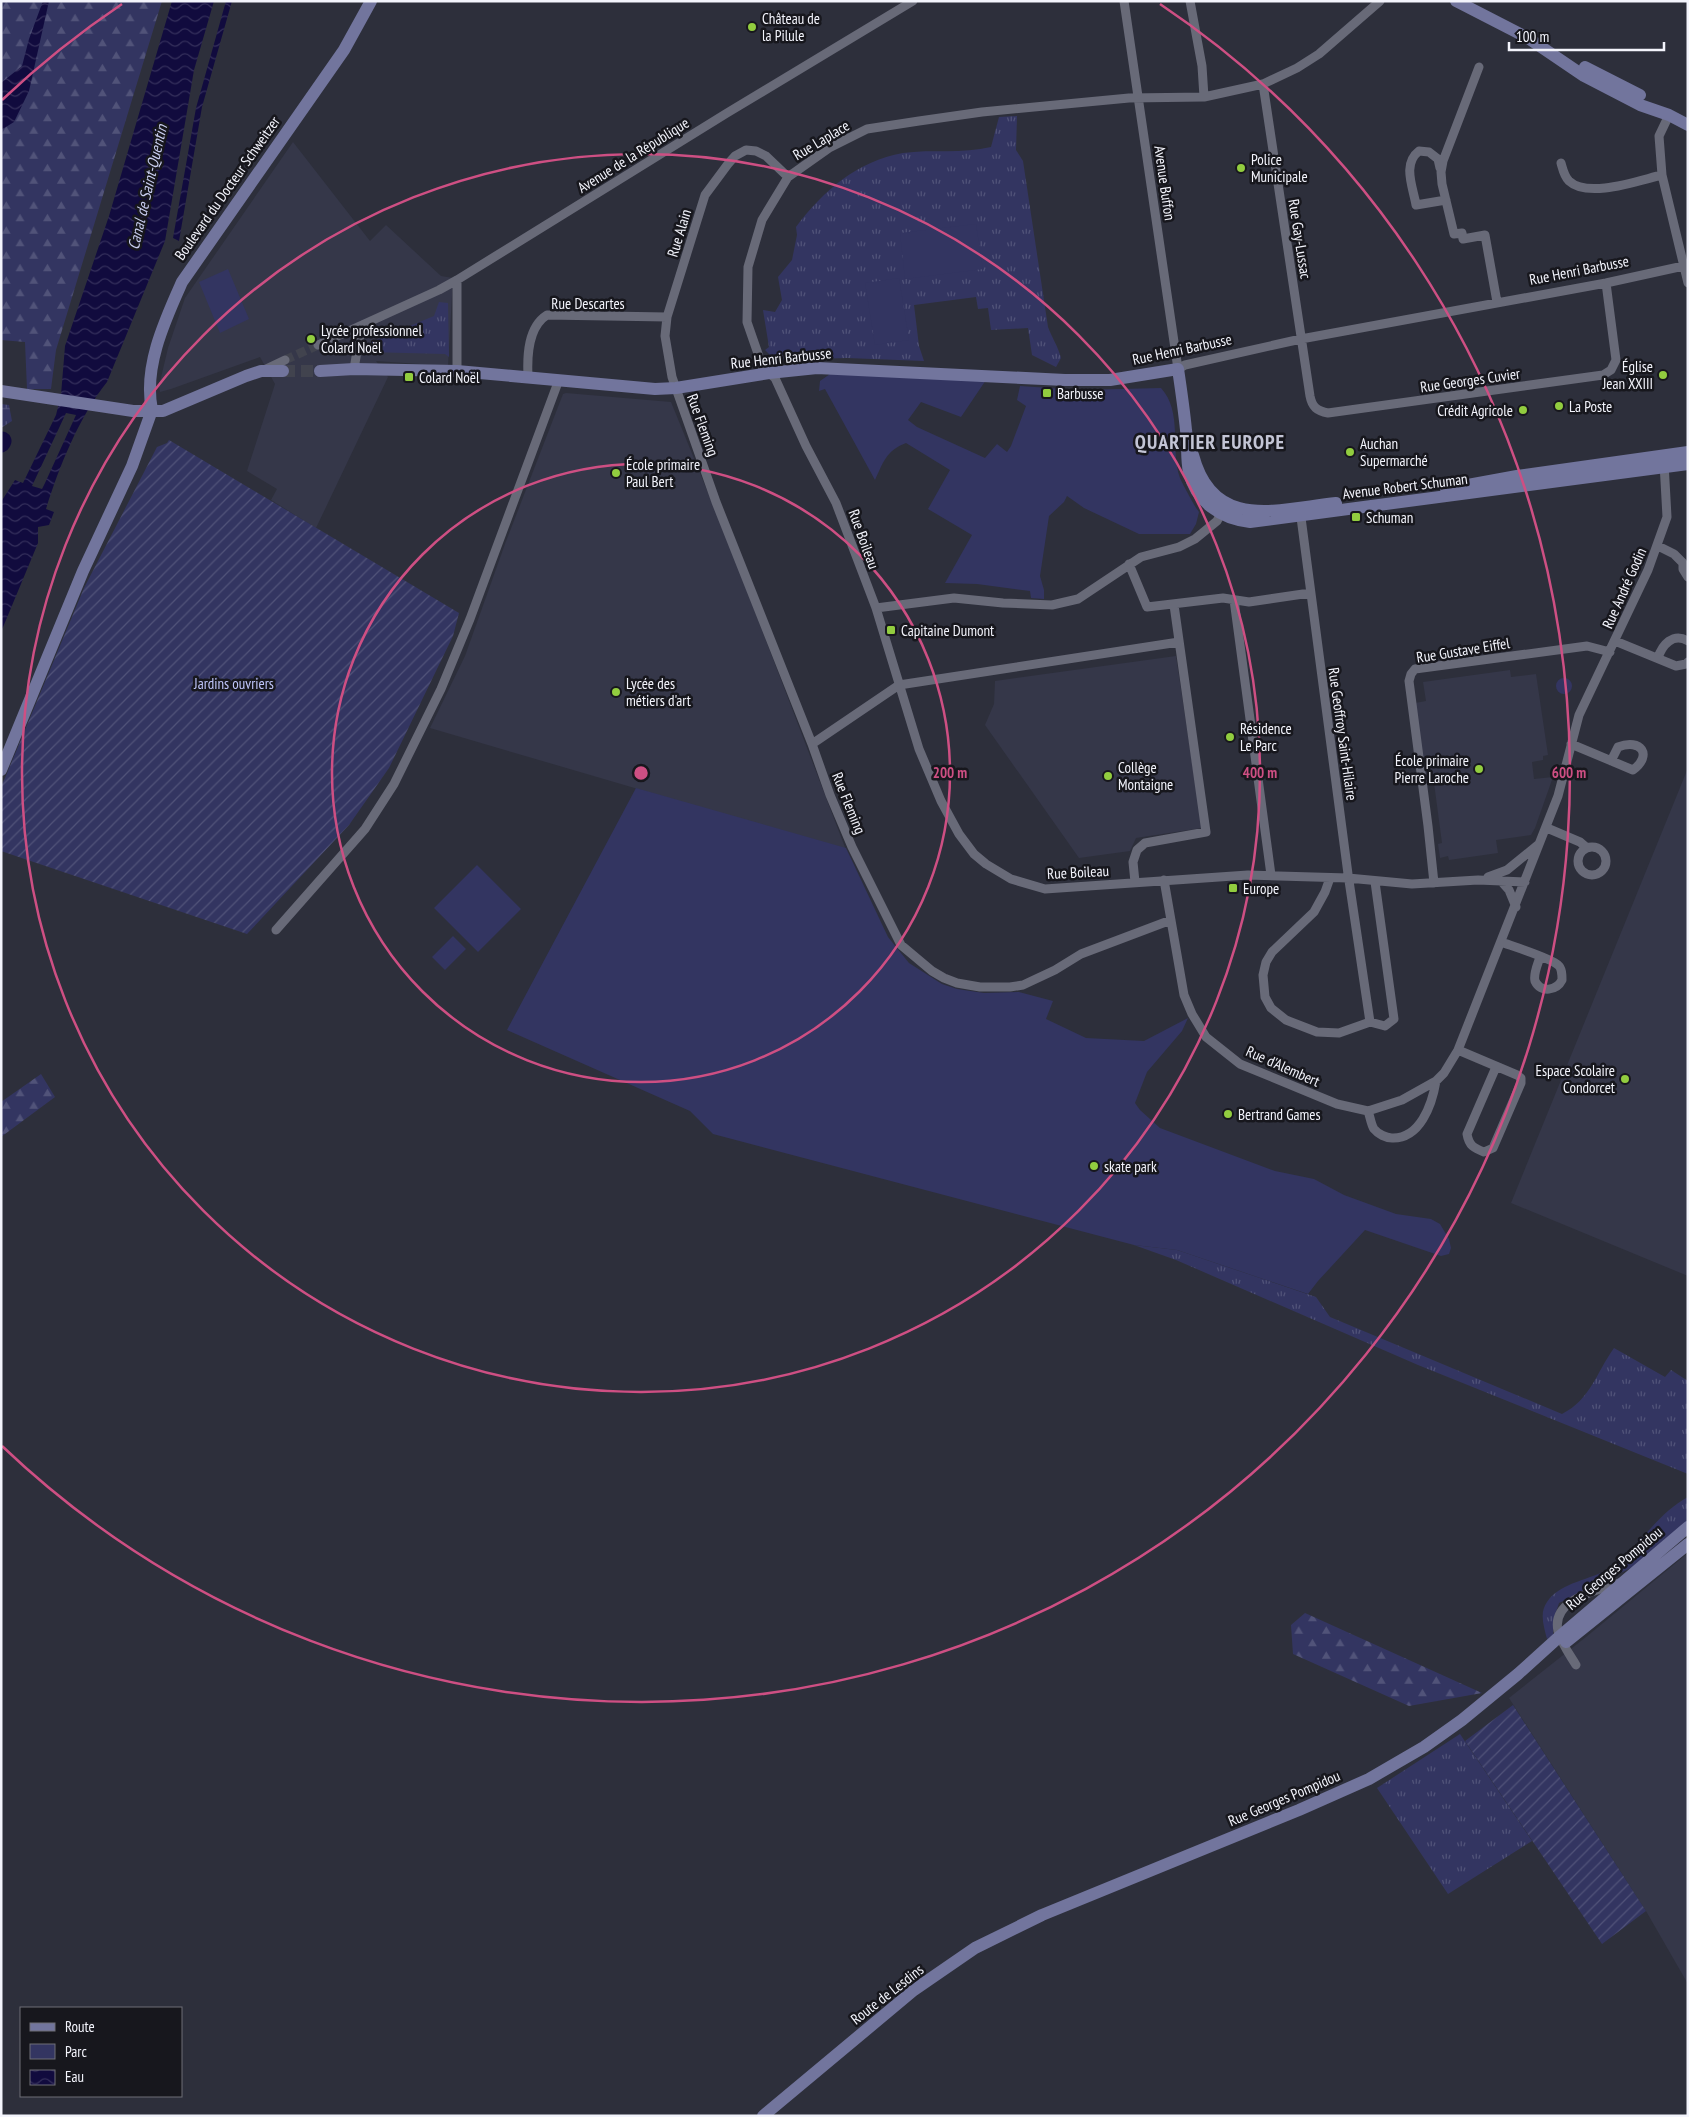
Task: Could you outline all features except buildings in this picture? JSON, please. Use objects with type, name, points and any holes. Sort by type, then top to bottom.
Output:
[{"type":"main road","name":"Boulevard du Docteur Schweitzer","points":[[152,410],[149,395],[154,356],[166,317],[182,282],[344,50],[371,1]]},
{"type":"main road","points":[[1456,1],[1528,38],[1559,58],[1605,76],[1644,97],[1669,115],[1688,125]]},
{"type":"main road","points":[[1,391],[108,408],[133,411],[163,411],[246,376],[284,366]]},
{"type":"main road","name":"Rue Henri Barbusse","points":[[528,376],[644,389],[676,388],[769,373],[817,368],[1065,380],[1110,380],[1178,369]]},
{"type":"main road","points":[[320,371],[354,369],[457,371],[528,376]]},
{"type":"main road","name":"Avenue Robert Schuman","points":[[1178,369],[1187,432],[1189,471],[1194,486],[1202,498],[1221,513],[1277,510],[1300,511],[1427,493],[1517,476],[1664,461],[1688,464]]},
{"type":"main road","points":[[1,770],[83,571],[132,466],[152,410]]},
{"type":"main road","name":"Avenue Robert Schuman","points":[[1664,461],[1688,452]]},
{"type":"main road","name":"Rue Georges Pompidou","points":[[1561,1640],[1624,1581],[1688,1527]]},
{"type":"main road","name":"Rue Georges Pompidou","points":[[1042,1915],[1369,1779],[1424,1747],[1462,1720],[1561,1640],[1688,1544]]},
{"type":"main road","name":"Route de Lesdins","points":[[764,2116],[914,1990],[974,1948],[1042,1915]]},
{"type":"street","name":"Avenue de la République","points":[[318,345],[458,280],[912,1]]},
{"type":"street","name":"Avenue Buffon","points":[[1124,1],[1178,369]]},
{"type":"street","points":[[1190,1],[1202,66],[1204,97]]},
{"type":"street","name":"Rue Laplace","points":[[769,373],[763,368],[747,322],[748,267],[762,220],[788,177],[829,148],[867,129],[982,112],[1138,98],[1204,97],[1263,84],[1297,68],[1319,54],[1380,1]]},
{"type":"street","points":[[1441,172],[1445,155],[1479,67]]},
{"type":"street","name":"Rue Gay-Lussac","points":[[1263,84],[1301,339]]},
{"type":"street","points":[[1669,115],[1659,136],[1662,174],[1686,265],[1688,283]]},
{"type":"street","name":"Rue Alain","points":[[676,388],[672,378],[665,336],[666,317],[705,196],[735,156],[746,150],[756,151],[766,156],[788,177]]},
{"type":"street","points":[[1446,200],[1416,205],[1409,165],[1412,156],[1419,151],[1429,152],[1438,159],[1454,234],[1462,233],[1463,239],[1484,235],[1496,302]]},
{"type":"street","points":[[1561,164],[1564,175],[1570,183],[1586,187],[1606,188],[1662,174]]},
{"type":"street","name":"Rue Henri Barbusse","points":[[1178,369],[1185,365],[1301,339],[1606,283],[1686,265]]},
{"type":"street","points":[[457,371],[458,280]]},
{"type":"street","name":"Rue Georges Cuvier","points":[[1301,339],[1311,403],[1318,411],[1328,413],[1603,374],[1611,370],[1616,360],[1606,283]]},
{"type":"street","name":"Rue Descartes","points":[[528,376],[532,334],[538,320],[547,315],[666,317]]},
{"type":"street","points":[[354,369],[359,338],[364,324]]},
{"type":"street","name":"Rue Boileau","points":[[769,373],[775,378],[806,446],[836,503],[876,608],[919,749],[941,801],[959,834],[974,854],[1011,879],[1045,889],[1164,880],[1271,875],[1348,878],[1375,882],[1434,883],[1478,880],[1525,882]]},
{"type":"street","points":[[276,930],[365,829],[398,776],[441,689],[470,619],[557,386],[554,380]]},
{"type":"street","name":"Rue Fleming","points":[[676,388],[720,511],[812,744],[830,795],[852,847],[901,945],[932,971],[957,983],[992,988],[1023,985],[1055,970],[1081,954],[1171,920]]},
{"type":"street","name":"Rue André Godin","points":[[1516,907],[1558,796],[1571,744],[1584,705],[1658,546],[1666,517],[1664,461]]},
{"type":"street","name":"Rue Geoffroy Saint-Hilaire","points":[[1300,511],[1348,878]]},
{"type":"street","points":[[876,608],[954,598],[1052,605],[1078,598],[1141,557],[1179,547],[1195,540],[1221,513]]},
{"type":"street","points":[[1658,546],[1685,560],[1683,569],[1688,576]]},
{"type":"street","points":[[1129,564],[1147,607],[1223,598],[1249,602],[1310,593]]},
{"type":"street","points":[[1234,600],[1271,875]]},
{"type":"street","points":[[1134,882],[1133,862],[1137,850],[1145,843],[1206,832],[1174,605]]},
{"type":"street","points":[[1658,658],[1666,642],[1677,638],[1688,641]]},
{"type":"street","name":"Rue André Godin","points":[[1615,641],[1676,666],[1688,662]]},
{"type":"street","points":[[812,744],[899,685],[1179,642]]},
{"type":"street","name":"Rue Gustave Eiffel","points":[[1434,883],[1409,680],[1411,674],[1415,670],[1587,646],[1610,652]]},
{"type":"street","points":[[1571,744],[1611,761]]},
{"type":"street","points":[[1547,828],[1580,842],[1587,848]]},
{"type":"street","name":"Rue Boileau","points":[[1478,880],[1507,870],[1541,842]]},
{"type":"street","points":[[1330,878],[1314,912],[1272,952],[1266,962],[1263,976],[1265,997],[1271,1008],[1286,1020],[1317,1032],[1339,1033],[1370,1022],[1385,1026],[1394,1019],[1375,882]]},
{"type":"street","points":[[1348,878],[1370,1022]]},
{"type":"street","name":"Rue d'Alembert","points":[[1164,880],[1184,994],[1192,1014],[1206,1037],[1240,1064],[1337,1104],[1368,1111]]},
{"type":"street","points":[[1436,1081],[1433,1098],[1422,1119],[1411,1134],[1400,1138],[1386,1138],[1374,1129],[1368,1111],[1402,1100],[1436,1081],[1444,1073],[1458,1050],[1516,907],[1509,890],[1500,881]]},
{"type":"street","points":[[1501,942],[1540,957]]},
{"type":"street","points":[[1458,1050],[1521,1078],[1521,1083],[1493,1148],[1484,1152],[1473,1148],[1467,1134],[1496,1067]]},
{"type":"street","points":[[1576,1666],[1557,1629],[1559,1614],[1572,1600],[1624,1581]]},
{"type":"shaded area","name":"Lycée professionnel Colard Noël","points":[[293,142],[370,241],[386,225],[441,276],[453,278],[448,366],[376,361],[388,377],[316,528],[271,500],[277,489],[247,471],[275,384],[260,357],[171,389],[160,392],[159,386],[168,348],[185,298]]},
{"type":"shaded area","name":"Lycée des métiers d'art","points":[[563,394],[671,402],[733,554],[846,850],[430,728],[465,656],[505,544]]},
{"type":"shaded area","name":"Collège Montaigne","points":[[1176,656],[1202,828],[1136,838],[1130,851],[1079,858],[985,725],[994,704],[995,681]]},
{"type":"shaded area","name":"École primaire Pierre Laroche","points":[[1510,670],[1511,677],[1536,674],[1548,755],[1543,756],[1543,760],[1532,762],[1534,779],[1553,777],[1535,828],[1531,835],[1496,840],[1498,853],[1449,860],[1448,856],[1440,858],[1438,844],[1442,843],[1434,783],[1426,784],[1415,703],[1426,701],[1423,682]]},
{"type":"shaded area","name":"Espace Scolaire Condorcet","points":[[1688,768],[1688,1276],[1511,1203]]},
{"type":"shaded area","points":[[1688,1553],[1688,1984],[1646,1911],[1509,1698]]},
{"type":"green space","points":[[1,1],[162,1],[56,350],[51,389],[27,389],[25,342],[1,340]]},
{"type":"green space","points":[[1017,116],[1016,150],[1023,161],[1048,327],[1061,358],[1056,367],[1032,355],[1028,328],[991,330],[988,308],[978,309],[976,297],[914,305],[919,346],[924,361],[847,358],[775,360],[765,350],[769,347],[763,310],[775,312],[782,300],[778,277],[792,260],[797,235],[796,227],[818,201],[856,170],[886,157],[903,153],[970,150],[991,147],[999,117]]},
{"type":"green space","points":[[976,224],[983,269],[905,279],[900,233]]},
{"type":"green space","points":[[228,269],[249,319],[220,333],[199,282]]},
{"type":"green space","points":[[899,278],[909,340],[875,345],[865,283]]},
{"type":"green space","points":[[439,302],[448,303],[449,357],[445,354],[367,352],[371,342],[434,316]]},
{"type":"green space","points":[[830,374],[986,380],[961,417],[921,402],[908,420],[917,427],[985,458],[997,444],[1007,452],[1011,446],[1026,406],[1017,400],[1020,386],[1079,390],[1161,388],[1172,408],[1177,467],[1180,478],[1199,512],[1196,524],[1190,534],[1139,534],[1084,508],[1067,496],[1064,502],[1049,516],[1040,576],[1044,590],[1044,599],[1031,598],[1030,591],[977,584],[945,583],[972,535],[928,509],[950,470],[906,443],[890,453],[883,462],[875,480],[825,389],[819,391],[820,381]]},
{"type":"green space","points":[[1,404],[9,405],[12,421],[1,428]]},
{"type":"green space","name":"Jardins ouvriers","points":[[169,440],[459,613],[453,636],[389,768],[349,825],[247,934],[1,851],[1,786],[84,588],[157,447],[167,443]]},
{"type":"green space","points":[[1561,678],[1567,678],[1572,683],[1570,692],[1561,694],[1556,689],[1556,683]]},
{"type":"green space","points":[[636,788],[846,848],[888,937],[909,963],[942,984],[957,989],[984,993],[1019,992],[1053,1001],[1046,1019],[1086,1038],[1144,1041],[1188,1018],[1182,1031],[1147,1072],[1135,1103],[1140,1110],[1160,1128],[1275,1171],[1314,1179],[1344,1195],[1396,1214],[1431,1219],[1440,1224],[1449,1239],[1451,1248],[1449,1254],[1441,1256],[1365,1230],[1308,1294],[1177,1250],[1134,1245],[713,1134],[690,1111],[507,1030]]},
{"type":"green space","points":[[477,865],[521,909],[478,952],[434,908]]},
{"type":"green space","points":[[453,936],[466,949],[445,970],[432,957]]},
{"type":"green space","points":[[41,1074],[55,1097],[1,1137],[1,1102]]},
{"type":"green space","points":[[1134,1245],[1177,1250],[1316,1297],[1330,1317],[1562,1414],[1580,1401],[1614,1348],[1665,1377],[1671,1370],[1688,1381],[1688,1474],[1418,1365],[1176,1260]]},
{"type":"green space","points":[[1688,1497],[1688,1520],[1633,1567],[1559,1603],[1554,1618],[1553,1635],[1547,1639],[1543,1611],[1553,1595],[1568,1585],[1603,1572],[1611,1567],[1631,1550],[1666,1513]]},
{"type":"green space","points":[[1305,1613],[1482,1693],[1409,1706],[1293,1654],[1291,1625]]},
{"type":"green space","points":[[1513,1705],[1646,1911],[1602,1944],[1465,1741]]},
{"type":"green space","points":[[1460,1734],[1532,1841],[1448,1894],[1377,1788]]},
{"type":"water","points":[[43,1],[49,1],[29,91],[14,122],[1,130],[1,83],[22,66],[29,39]]},
{"type":"water","name":"Canal de Saint-Quentin","points":[[172,1],[214,1],[194,70],[165,241],[107,382],[79,426],[57,476],[46,509],[54,512],[49,525],[38,527],[38,543],[1,632],[1,502],[15,480],[23,483],[56,415],[61,395],[65,346],[109,216]],"holes":[[[66,413],[76,415],[42,489],[32,486]]]},
{"type":"water","points":[[226,1],[232,1],[202,107],[179,241],[173,238],[196,108]]},
{"type":"tunnel","points":[[285,360],[318,345]]},
{"type":"tunnel","points":[[283,371],[320,371]]},
{"type":"place","name":"Château de la Pilule","points":[[752,27]]},
{"type":"place","name":"Police Municipale","points":[[1241,168]]},
{"type":"place","name":"Lycée professionnel Colard Noël","points":[[311,339]]},
{"type":"place","name":"Église Jean XXIII","points":[[1663,375]]},
{"type":"place","name":"Colard Noël","points":[[409,377]]},
{"type":"place","name":"Barbusse","points":[[1047,393]]},
{"type":"place","name":"La Poste","points":[[1559,406]]},
{"type":"place","name":"Crédit Agricole","points":[[1523,410]]},
{"type":"place","name":"Auchan Supermarché","points":[[1350,452]]},
{"type":"place","name":"École primaire Paul Bert","points":[[616,473]]},
{"type":"place","name":"Schuman","points":[[1356,517]]},
{"type":"place","name":"Capitaine Dumont","points":[[891,630]]},
{"type":"place","name":"Lycée des métiers d'art","points":[[616,692]]},
{"type":"place","name":"Résidence Le Parc","points":[[1230,737]]},
{"type":"place","name":"École primaire Pierre Laroche","points":[[1479,769]]},
{"type":"place","name":"Collège Montaigne","points":[[1108,776]]},
{"type":"place","name":"Europe","points":[[1233,888]]},
{"type":"place","name":"Espace Scolaire Condorcet","points":[[1625,1079]]},
{"type":"place","name":"Bertrand Games","points":[[1228,1114]]},
{"type":"place","name":"skate park","points":[[1094,1166]]},
{"type":"district","name":"QUARTIER EUROPE","points":[[1210,442]]}]
